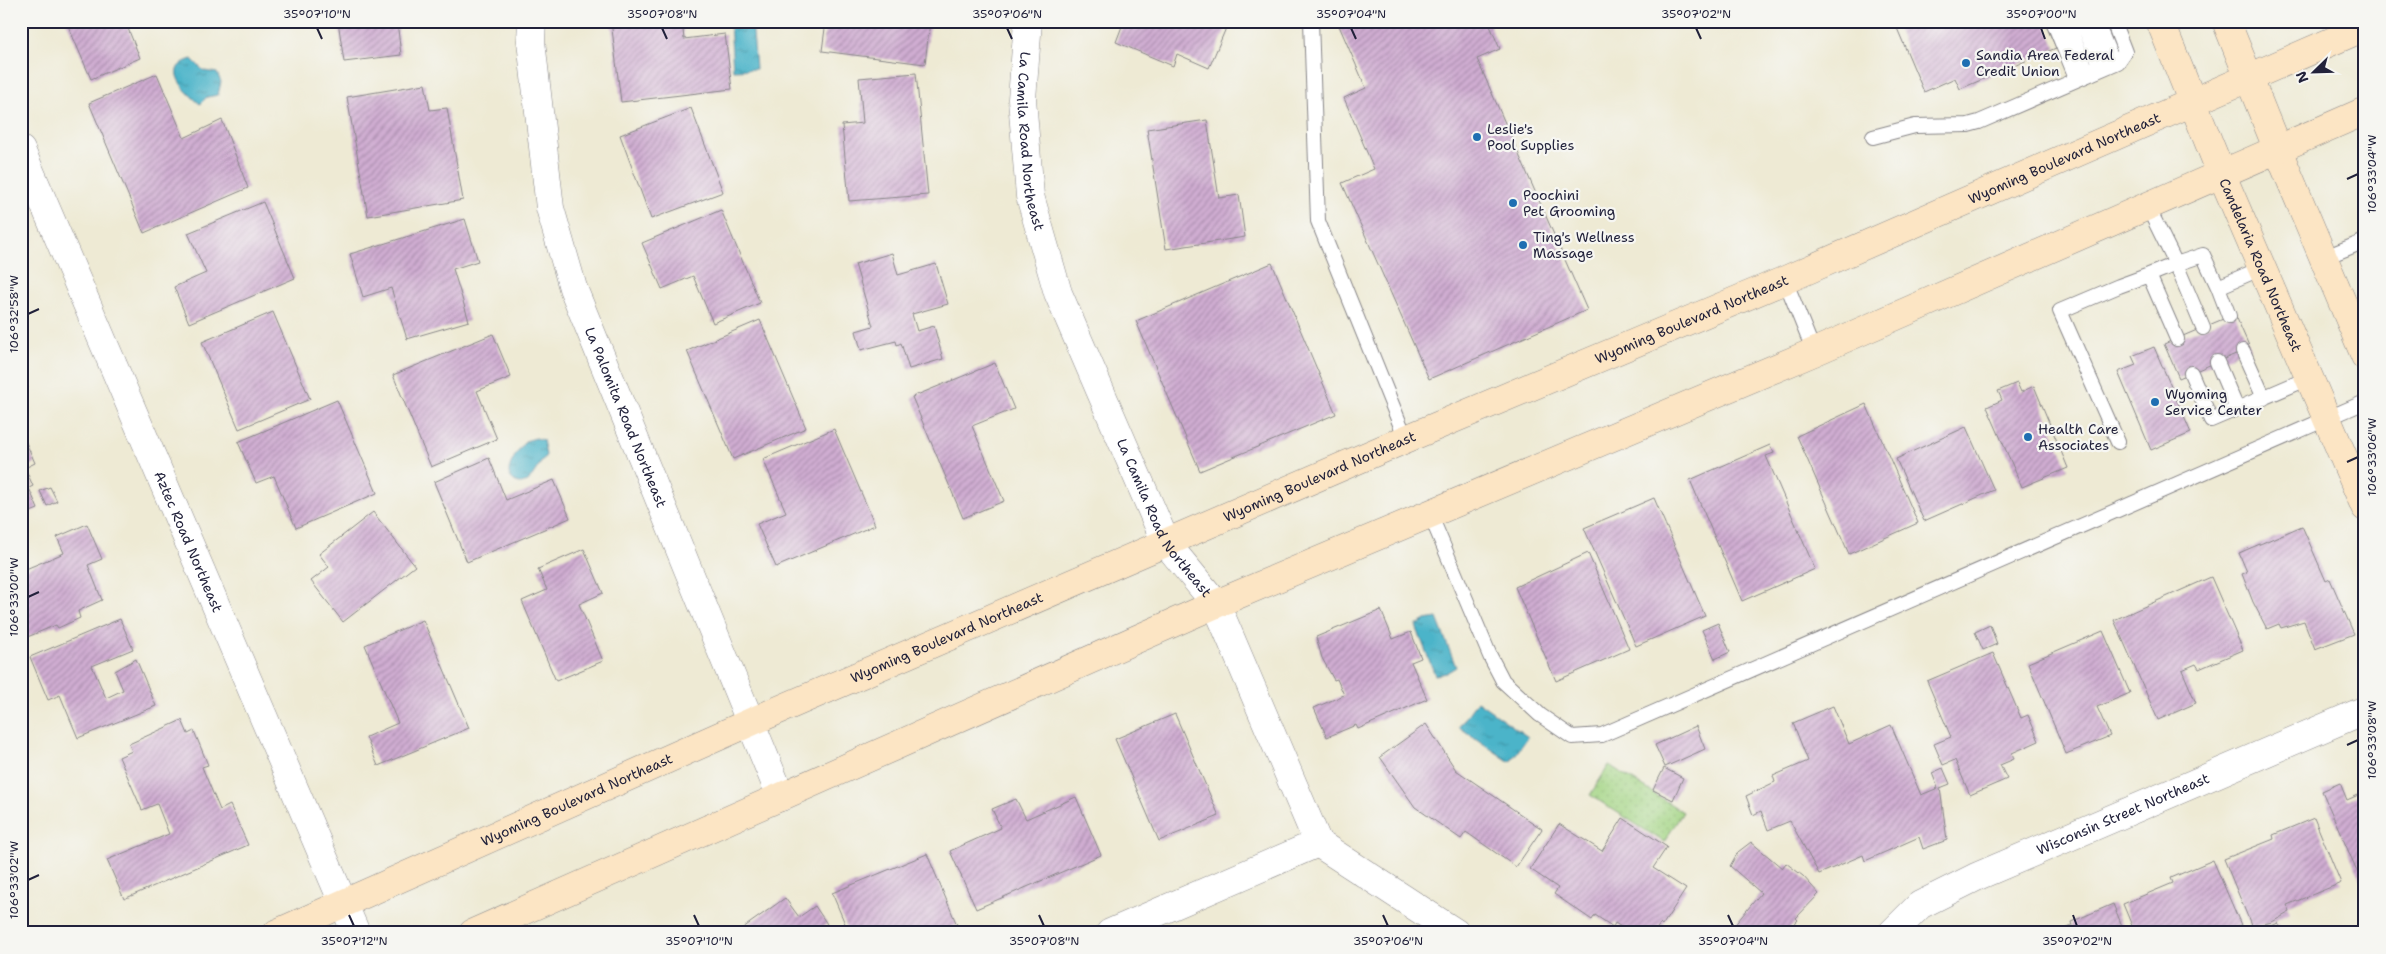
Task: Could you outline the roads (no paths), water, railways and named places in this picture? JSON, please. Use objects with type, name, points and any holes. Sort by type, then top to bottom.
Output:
[{"type":"main road","name":"Candelaria Road Northeast","points":[[2160,21],[2221,173],[2365,507]]},
{"type":"main road","points":[[2226,21],[2276,148],[2364,352]]},
{"type":"main road","name":"Wyoming Boulevard Northeast","points":[[277,933],[751,722],[1406,439],[1785,280],[2365,26]]},
{"type":"main road","points":[[473,933],[1216,604],[1814,352],[2276,148],[2365,111]]},
{"type":"street","name":"La Palomita Road Northeast","points":[[532,21],[531,41],[550,208],[573,288],[781,797]]},
{"type":"street","name":"La Camila Road Northeast","points":[[1028,21],[1022,99],[1030,196],[1058,293],[1166,543],[1216,604],[1318,843]]},
{"type":"street","name":"Aztec Road Northeast","points":[[21,150],[356,933]]},
{"type":"street","name":"Wisconsin Street Northeast","points":[[1892,933],[1920,905],[1978,876],[2365,710]]},
{"type":"street","points":[[1110,933],[1318,843],[1456,933]]},
{"type":"lane","points":[[1311,21],[1318,222],[1406,439]]},
{"type":"lane","points":[[2053,21],[2076,75],[2089,74],[2111,57],[2096,21]]},
{"type":"lane","points":[[2067,21],[2089,74]]},
{"type":"lane","points":[[2082,21],[2099,62],[2089,74]]},
{"type":"lane","points":[[1873,137],[1915,126],[1973,124],[2118,62],[2125,52],[2113,21]]},
{"type":"lane","points":[[2146,205],[2176,264],[2203,328]]},
{"type":"lane","points":[[2323,258],[2365,241]]},
{"type":"lane","points":[[2118,442],[2060,311],[2176,264],[2204,256],[2229,316]]},
{"type":"lane","points":[[2218,287],[2262,268]]},
{"type":"lane","points":[[2149,275],[2177,339]]},
{"type":"lane","points":[[1785,280],[1814,352]]},
{"type":"lane","points":[[2243,351],[2264,398]]},
{"type":"lane","points":[[2217,362],[2238,409]]},
{"type":"lane","points":[[2191,373],[2211,420],[2309,378]]},
{"type":"lane","points":[[1430,514],[1490,656],[1503,681],[1540,715],[1572,736],[1602,735],[2365,402]]},
{"type":"water","points":[[752,21],[756,69],[733,70],[730,22]]},
{"type":"water","points":[[192,59],[204,71],[217,73],[221,82],[218,95],[207,97],[200,104],[183,87],[177,74],[178,68],[183,63]]},
{"type":"water","points":[[536,438],[543,440],[546,455],[528,482],[517,482],[513,480],[509,472],[512,461],[525,441]]},
{"type":"water","points":[[1437,618],[1456,667],[1446,673],[1435,675],[1416,626],[1426,620]]},
{"type":"water","points":[[1477,701],[1528,737],[1510,762],[1459,727]]},
{"type":"place","name":"Sandia Area Federal Credit Union","points":[[1966,63]]},
{"type":"place","name":"Leslie's Pool Supplies","points":[[1477,137]]},
{"type":"place","name":"Poochini Pet Grooming","points":[[1513,203]]},
{"type":"place","name":"Ting's Wellness Massage","points":[[1523,245]]},
{"type":"place","name":"Wyoming Service Center","points":[[2155,402]]},
{"type":"place","name":"Health Care Associates","points":[[2028,437]]}]
